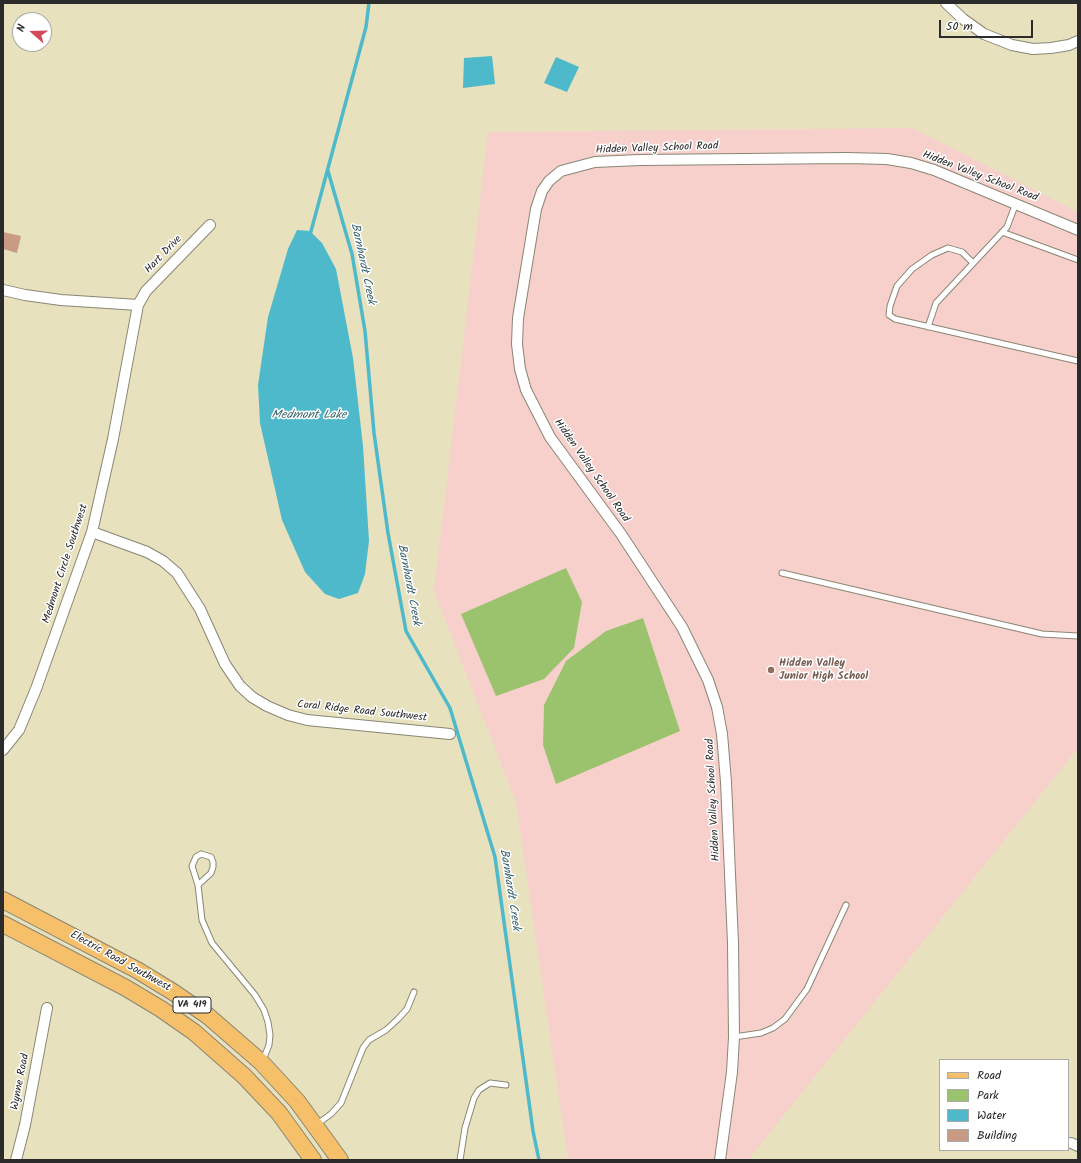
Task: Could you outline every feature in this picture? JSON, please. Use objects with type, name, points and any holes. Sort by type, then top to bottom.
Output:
[{"type":"main road","name":"Electric Road Southwest","points":[[3,900],[137,970],[208,1016],[261,1062],[297,1101],[316,1125],[340,1160]]},
{"type":"main road","name":"Electric Road Southwest","points":[[3,924],[126,988],[161,1009],[194,1032],[244,1076],[279,1113],[313,1160]]},
{"type":"street","points":[[946,3],[963,19],[984,34],[1012,45],[1033,49],[1052,48],[1069,45],[1078,41]]},
{"type":"street","name":"Hidden Valley School Road","points":[[720,1160],[732,1072],[734,1037],[726,782],[722,734],[717,706],[702,665],[682,627],[621,534],[550,437],[526,390],[520,369],[517,344],[518,318],[536,209],[542,191],[549,181],[561,171],[595,162],[640,160],[887,159],[911,163],[934,170],[1078,230]]},
{"type":"street","name":"Hart Drive","points":[[138,305],[146,291],[210,225]]},
{"type":"street","points":[[3,290],[61,300],[138,305]]},
{"type":"street","name":"Medmont Circle Southwest","points":[[3,750],[19,730],[36,689],[92,532],[113,439],[138,305]]},
{"type":"street","name":"Coral Ridge Road Southwest","points":[[92,532],[147,552],[163,561],[177,573],[200,609],[219,652],[240,686],[252,697],[267,706],[288,715],[307,720],[450,734]]},
{"type":"street","name":"Wynne Road","points":[[16,1160],[25,1125],[47,1008]]},
{"type":"lane","points":[[928,327],[936,303],[1007,226],[1016,203]]},
{"type":"lane","points":[[1002,232],[1078,260]]},
{"type":"lane","points":[[973,263],[962,252],[948,248],[932,255],[912,269],[896,286],[889,315],[895,319],[1078,361]]},
{"type":"lane","points":[[782,573],[1042,634],[1078,636]]},
{"type":"lane","points":[[198,885],[208,876],[213,867],[214,862],[207,855],[201,854],[196,857],[192,866],[198,885],[202,920],[212,943],[255,995],[264,1010],[270,1035],[269,1045],[261,1062]]},
{"type":"lane","points":[[734,1037],[761,1033],[774,1028],[790,1013],[807,989],[846,906]]},
{"type":"lane","points":[[316,1125],[331,1114],[341,1103],[363,1048],[369,1040],[386,1030],[398,1019],[407,1009],[414,992]]},
{"type":"lane","points":[[460,1160],[465,1128],[474,1098],[479,1090],[487,1084],[506,1085]]},
{"type":"shaded area","name":"Hidden Valley Junior High School","points":[[912,128],[1078,212],[1078,748],[748,1160],[568,1160],[516,802],[434,591],[488,132]]},
{"type":"green space","points":[[566,568],[582,602],[574,648],[544,679],[496,696],[461,614]]},
{"type":"green space","points":[[643,618],[680,731],[556,784],[543,745],[544,705],[566,661],[606,631]]},
{"type":"water","points":[[492,56],[495,84],[463,88],[464,58]]},
{"type":"water","points":[[556,57],[579,67],[567,92],[544,83]]},
{"type":"water","name":"Medmont Lake","points":[[297,230],[310,231],[322,243],[336,269],[353,358],[363,446],[369,541],[365,574],[358,593],[339,599],[325,594],[305,572],[282,520],[260,423],[258,385],[268,317],[288,249]]},
{"type":"building","points":[[3,232],[21,236],[17,253],[3,249]]},
{"type":"waterway","name":"Barnhardt Creek","points":[[310,235],[366,27],[369,3]]},
{"type":"waterway","name":"Barnhardt Creek","points":[[328,171],[352,254],[365,331],[374,433],[388,533],[406,631],[450,708],[495,857],[533,1131],[539,1160]]},
{"type":"place","name":"Hidden Valley Junior High School","points":[[771,670]]}]
